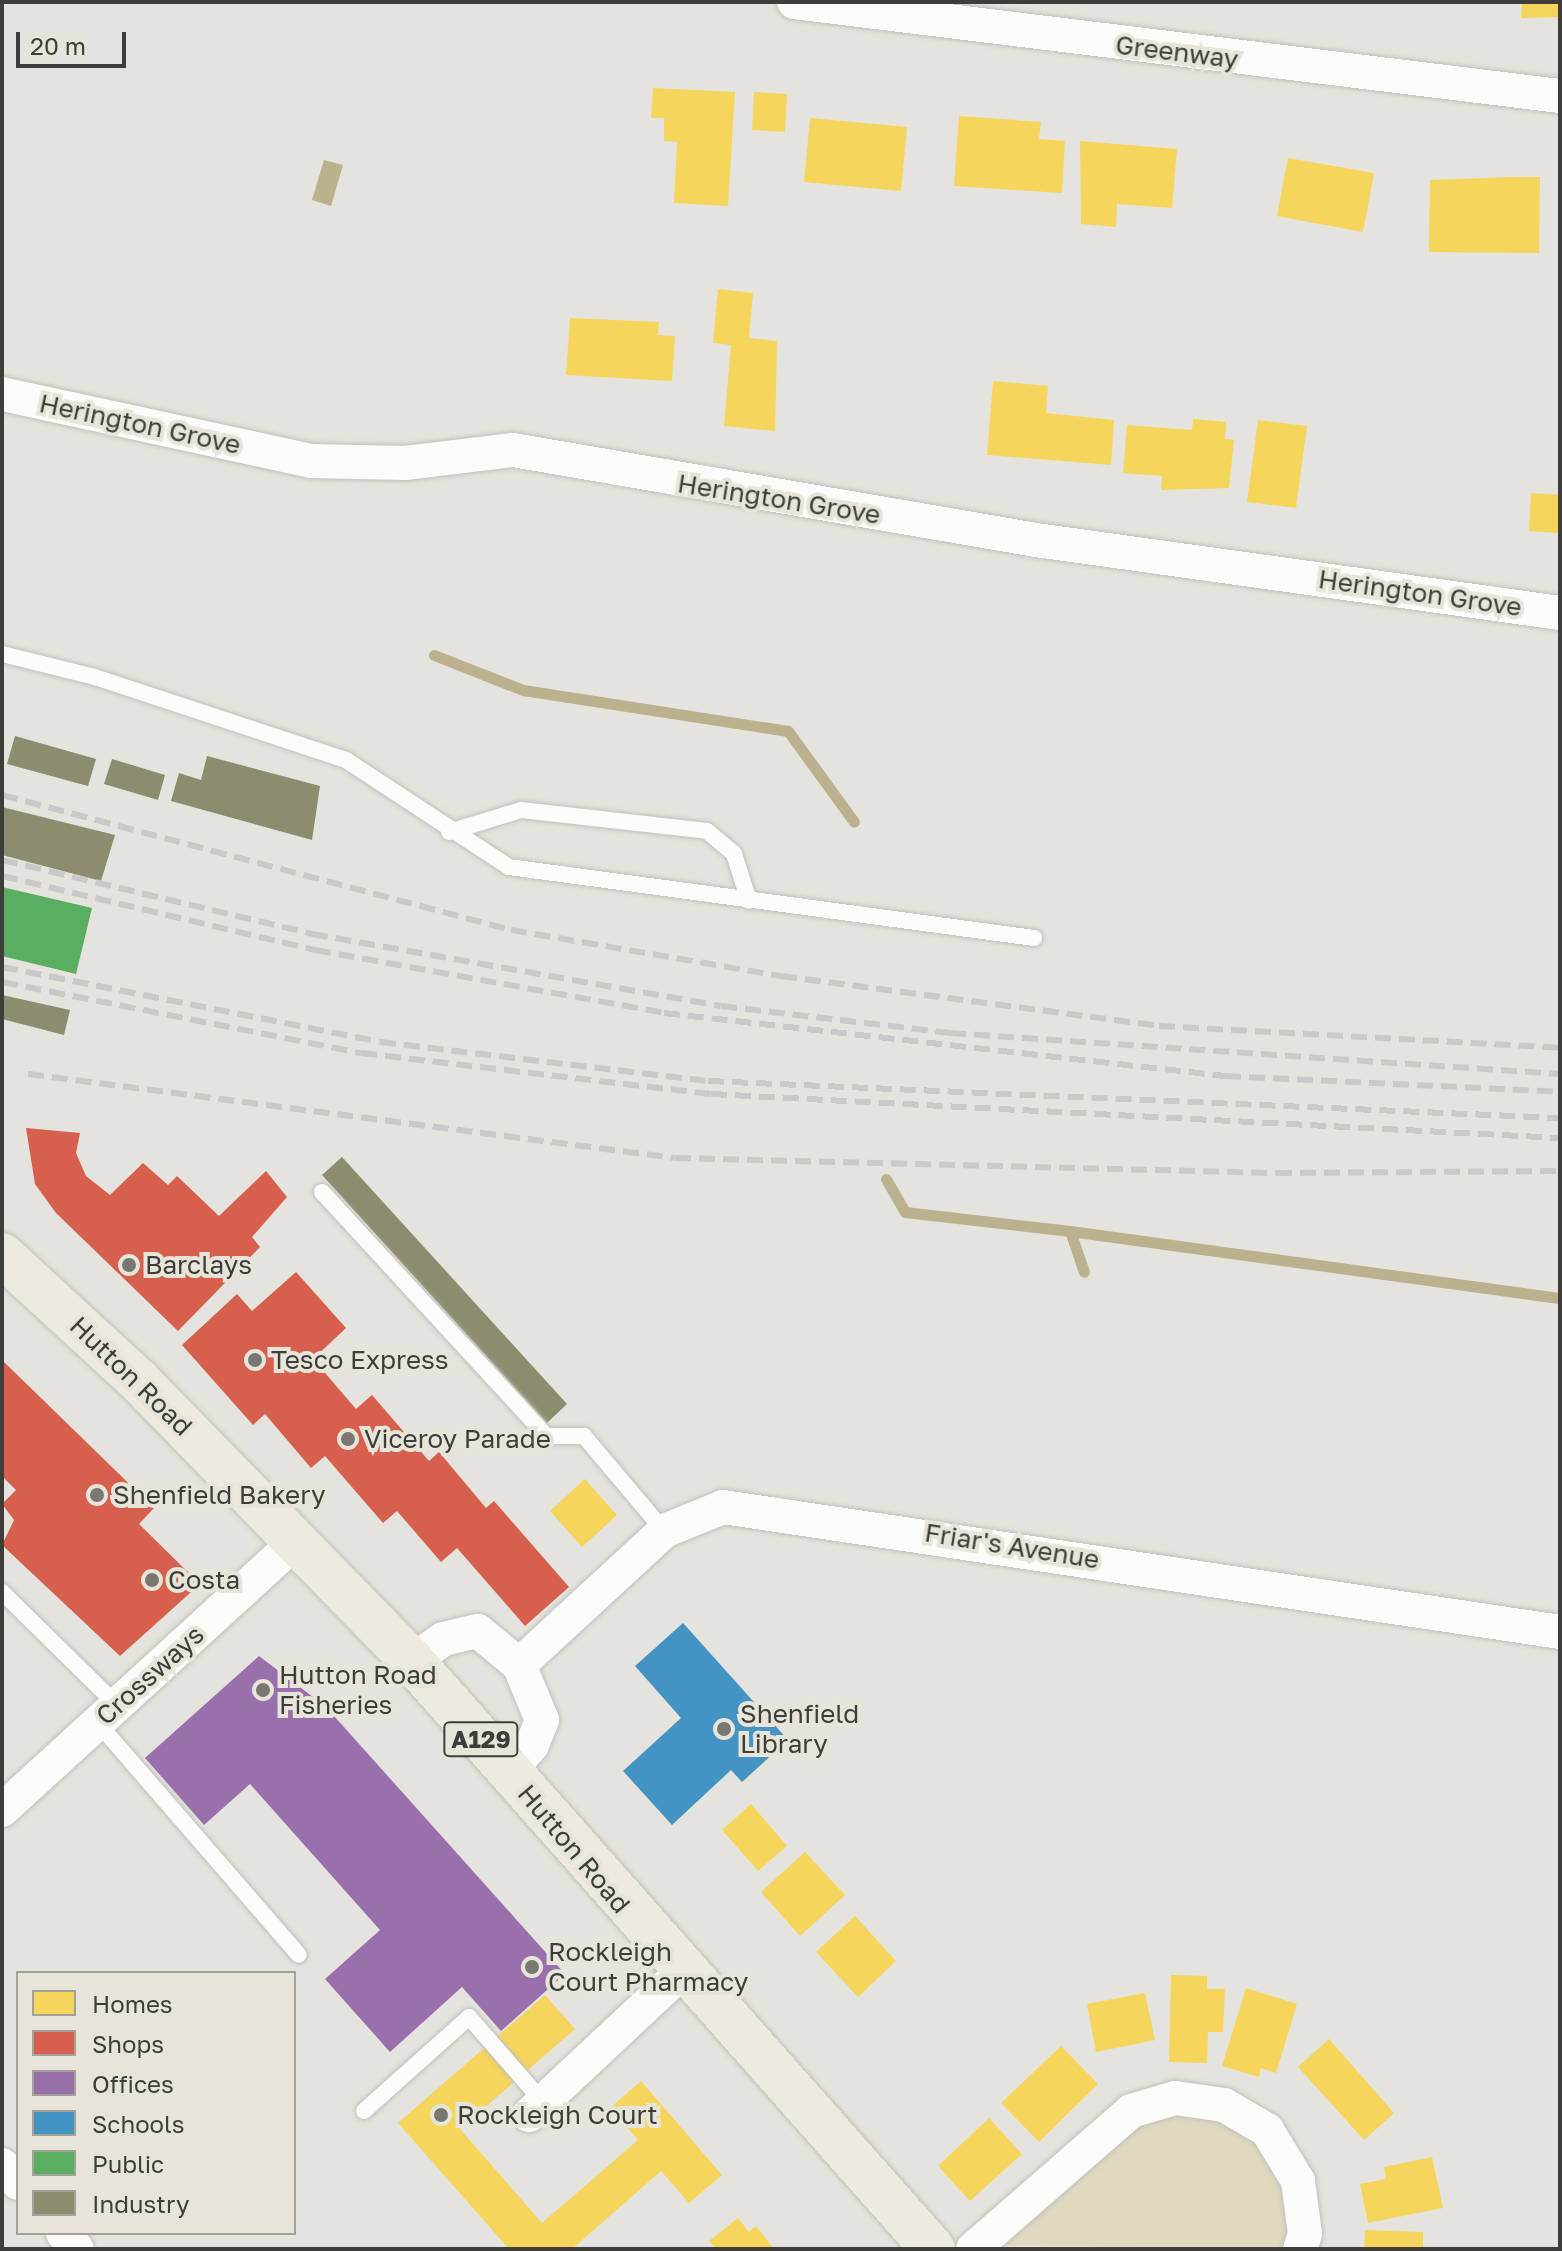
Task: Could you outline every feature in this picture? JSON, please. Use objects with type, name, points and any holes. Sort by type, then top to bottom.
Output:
[{"type":"main road","name":"Hutton Road","points":[[2,1255],[298,1540],[412,1661],[682,1972],[933,2249]]},
{"type":"street","name":"Greenway","points":[[794,2],[1560,96]]},
{"type":"street","name":"Herington Grove","points":[[2,394],[311,461],[405,463],[513,450],[1036,540],[1560,613]]},
{"type":"street","name":"Friar's Avenue","points":[[519,1665],[664,1531],[689,1516],[757,1507],[1560,1632]]},
{"type":"street","name":"Crossways","points":[[2,1810],[298,1540]]},
{"type":"street","points":[[412,1661],[443,1639],[478,1631],[519,1665],[542,1720],[532,1745],[509,1771]]},
{"type":"street","points":[[537,2109],[682,1972]]},
{"type":"street","points":[[973,2249],[1131,2111],[1175,2098],[1224,2105],[1267,2130],[1298,2181],[1305,2234],[1300,2249]]},
{"type":"street","points":[[2,2165],[16,2181]]},
{"type":"lane","points":[[2,654],[95,677],[346,760],[449,832],[509,867],[1034,938]]},
{"type":"lane","points":[[449,832],[521,810],[707,831],[734,854],[749,901]]},
{"type":"lane","points":[[322,1192],[546,1436],[584,1436],[664,1531]]},
{"type":"lane","points":[[2,1592],[107,1713],[299,1955]]},
{"type":"lane","points":[[364,2111],[469,2017],[537,2109]]},
{"type":"shaded area","points":[[324,160],[343,165],[331,206],[312,200]]},
{"type":"shaded area","points":[[1173,2113],[1210,2113],[1242,2127],[1280,2160],[1292,2249],[1002,2245],[1142,2124]]},
{"type":"building: Homes","points":[[1522,2],[1560,2],[1560,17],[1521,18]]},
{"type":"building: Homes","points":[[653,88],[735,92],[728,206],[674,203],[677,142],[664,141],[664,118],[651,118]]},
{"type":"building: Homes","points":[[754,92],[787,94],[785,132],[752,130]]},
{"type":"building: Homes","points":[[959,116],[1041,122],[1039,139],[1065,141],[1062,193],[954,186]]},
{"type":"building: Homes","points":[[810,118],[907,127],[901,191],[804,182]]},
{"type":"building: Homes","points":[[1080,141],[1177,149],[1172,208],[1117,204],[1116,227],[1081,224]]},
{"type":"building: Homes","points":[[1288,158],[1374,173],[1363,232],[1277,216]]},
{"type":"building: Homes","points":[[1540,177],[1539,253],[1429,252],[1430,180]]},
{"type":"building: Homes","points":[[718,289],[753,293],[749,338],[777,341],[775,431],[724,426],[731,345],[713,343]]},
{"type":"building: Homes","points":[[570,318],[659,322],[658,335],[675,336],[672,381],[566,375]]},
{"type":"building: Homes","points":[[993,381],[1048,386],[1046,413],[1114,420],[1111,465],[987,455]]},
{"type":"building: Homes","points":[[1193,419],[1226,422],[1225,439],[1234,440],[1229,488],[1161,490],[1162,476],[1123,473],[1127,425],[1192,430]]},
{"type":"building: Homes","points":[[1258,420],[1307,426],[1296,508],[1247,502]]},
{"type":"building: Homes","points":[[1531,493],[1560,495],[1558,533],[1529,531]]},
{"type":"building: Homes","points":[[585,1479],[617,1515],[582,1547],[550,1511]]},
{"type":"building: Homes","points":[[751,1804],[787,1846],[758,1871],[722,1830]]},
{"type":"building: Homes","points":[[805,1852],[845,1895],[800,1936],[761,1892]]},
{"type":"building: Homes","points":[[855,1916],[896,1961],[858,1997],[816,1952]]},
{"type":"building: Homes","points":[[1171,1975],[1207,1976],[1207,1989],[1225,1989],[1223,2032],[1208,2032],[1207,2063],[1169,2062]]},
{"type":"building: Homes","points":[[1246,1988],[1297,2004],[1276,2073],[1261,2068],[1259,2077],[1222,2066]]},
{"type":"building: Homes","points":[[1145,1993],[1155,2040],[1096,2052],[1087,2004]]},
{"type":"building: Homes","name":"Rockleigh Court","points":[[545,1995],[575,2029],[460,2129],[542,2223],[638,2140],[610,2108],[641,2081],[722,2175],[689,2203],[661,2171],[572,2249],[509,2249],[398,2123]]},
{"type":"building: Homes","points":[[1329,2039],[1394,2113],[1364,2140],[1298,2067]]},
{"type":"building: Homes","points":[[1061,2046],[1098,2084],[1039,2142],[1001,2103]]},
{"type":"building: Homes","points":[[989,2118],[1022,2154],[970,2201],[938,2166]]},
{"type":"building: Homes","points":[[1432,2157],[1443,2208],[1368,2223],[1360,2184],[1386,2179],[1384,2167]]},
{"type":"building: Homes","points":[[738,2218],[749,2232],[756,2226],[774,2249],[716,2249],[709,2241]]},
{"type":"building: Homes","points":[[1365,2230],[1423,2232],[1423,2249],[1364,2249]]},
{"type":"building: Shops","points":[[26,1128],[80,1133],[76,1153],[86,1176],[110,1195],[143,1163],[168,1185],[177,1176],[219,1216],[266,1171],[287,1197],[252,1237],[260,1247],[178,1331],[56,1213],[35,1184]]},
{"type":"building: Shops","name":"Viceroy Parade","points":[[296,1272],[346,1328],[313,1359],[356,1409],[372,1395],[429,1461],[439,1452],[486,1508],[494,1501],[569,1587],[525,1626],[457,1548],[441,1562],[397,1511],[383,1523],[325,1456],[311,1468],[265,1414],[253,1425],[182,1345],[237,1294],[252,1311]]},
{"type":"building: Shops","points":[[2,1360],[154,1508],[139,1524],[200,1584],[120,1656],[2,1545],[14,1520],[2,1504],[16,1490],[2,1476]]},
{"type":"building: Offices","points":[[259,1656],[326,1707],[565,1974],[501,2031],[462,1987],[390,2052],[325,1979],[380,1930],[250,1784],[204,1825],[145,1758]]},
{"type":"building: Schools","name":"Shenfield Library","points":[[683,1623],[788,1740],[742,1782],[731,1770],[672,1825],[623,1771],[681,1718],[635,1666]]},
{"type":"building: Public","points":[[2,887],[92,908],[76,974],[2,956]]},
{"type":"building: Industry","points":[[15,736],[96,759],[88,786],[7,764]]},
{"type":"building: Industry","points":[[207,756],[320,786],[312,840],[171,801],[179,773],[201,780]]},
{"type":"building: Industry","points":[[112,759],[165,775],[158,800],[104,784]]},
{"type":"building: Industry","points":[[2,807],[115,835],[101,881],[2,855]]},
{"type":"building: Industry","points":[[2,995],[70,1010],[64,1035],[2,1019]]},
{"type":"building: Industry","points":[[342,1157],[567,1404],[547,1423],[322,1175]]},
{"type":"waterway","points":[[434,655],[523,690],[788,731],[854,822]]},
{"type":"waterway","points":[[886,1179],[905,1212],[1070,1231],[1084,1272]]},
{"type":"waterway","points":[[1070,1231],[1560,1298]]},
{"type":"railway","points":[[2,795],[511,930],[781,976],[1159,1026],[1560,1048]]},
{"type":"railway","points":[[2,860],[312,934],[721,1006],[950,1033],[1560,1074]]},
{"type":"railway","points":[[2,876],[315,950],[664,1013],[1225,1076],[1560,1092]]},
{"type":"railway","points":[[2,967],[380,1042],[708,1081],[1560,1118]]},
{"type":"railway","points":[[2,982],[361,1053],[711,1094],[1560,1138]]},
{"type":"railway","points":[[28,1074],[675,1158],[1276,1173],[1560,1171]]},
{"type":"place","name":"Barclays","points":[[129,1265]]},
{"type":"place","name":"Tesco Express","points":[[255,1360]]},
{"type":"place","name":"Viceroy Parade","points":[[348,1439]]},
{"type":"place","name":"Shenfield Bakery","points":[[97,1495]]},
{"type":"place","name":"Costa","points":[[152,1580]]},
{"type":"place","name":"Hutton Road Fisheries","points":[[263,1690]]},
{"type":"place","name":"Shenfield Library","points":[[724,1729]]},
{"type":"place","name":"Rockleigh Court Pharmacy","points":[[532,1967]]},
{"type":"place","name":"Rockleigh Court","points":[[441,2115]]}]
